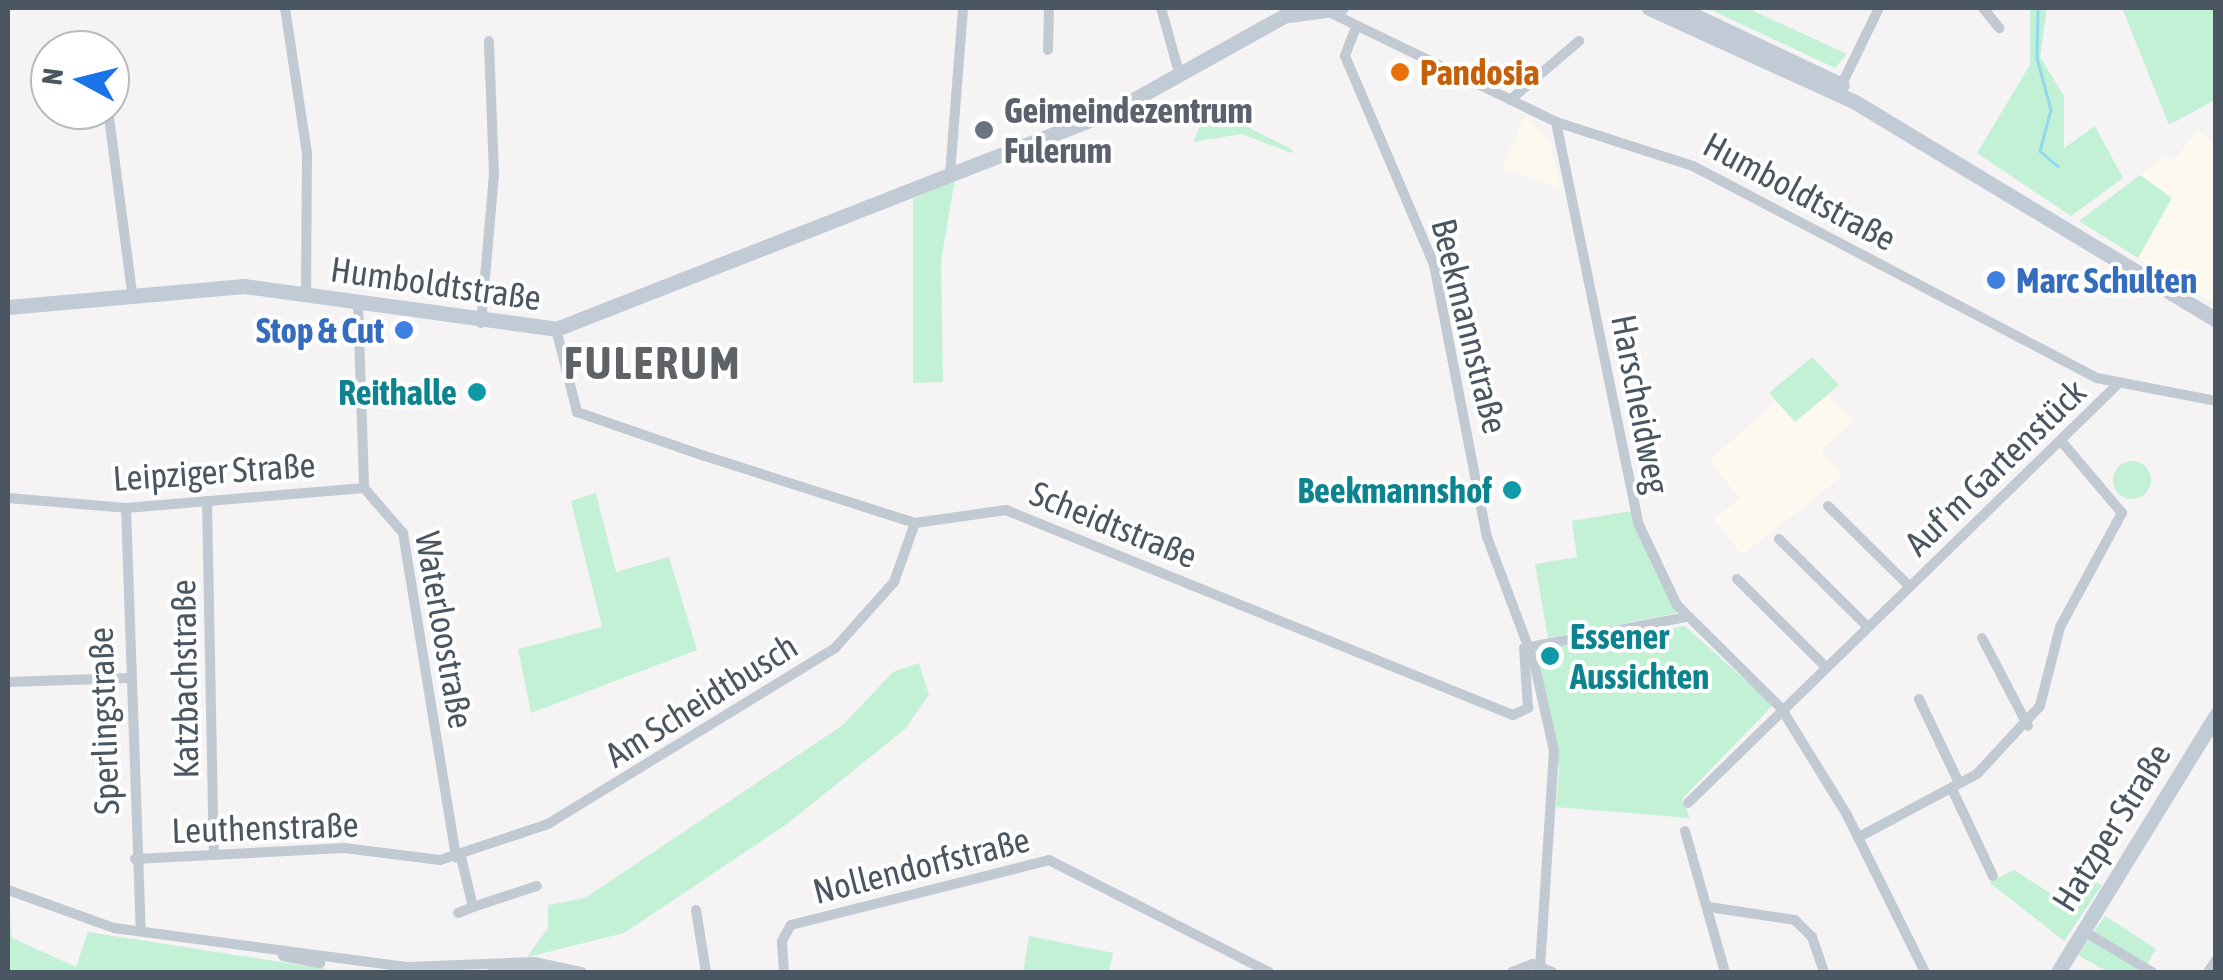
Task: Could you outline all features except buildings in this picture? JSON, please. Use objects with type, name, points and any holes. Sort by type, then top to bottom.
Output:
[{"type":"street","points":[[286,8],[307,142],[306,296]]},
{"type":"street","points":[[950,174],[963,8]]},
{"type":"street","points":[[1048,50],[1050,8]]},
{"type":"street","points":[[1161,8],[1180,76]]},
{"type":"street","points":[[1679,8],[1840,89],[2216,320]]},
{"type":"street","points":[[1840,89],[1879,8]]},
{"type":"street","points":[[1984,8],[1999,28]]},
{"type":"street","points":[[1658,9],[1840,89]]},
{"type":"street","name":"Humboldtstraße","points":[[8,307],[132,292],[244,286],[480,324],[556,329],[950,174],[1180,76],[1294,11],[1339,10],[1356,27],[1556,122],[1693,166],[2117,385],[2216,401]]},
{"type":"street","name":"Beekmannstraße","points":[[1356,27],[1345,56],[1434,265],[1487,536],[1554,751],[1556,794],[1540,966]]},
{"type":"street","points":[[1510,100],[1579,40]]},
{"type":"street","points":[[480,324],[494,174],[488,41]]},
{"type":"street","name":"Harscheidweg","points":[[1556,122],[1627,492],[1687,617],[1781,708],[1858,837],[1925,972]]},
{"type":"street","points":[[111,130],[132,292]]},
{"type":"street","points":[[358,304],[364,488]]},
{"type":"street","name":"Scheidtstraße","points":[[556,329],[577,412],[915,523],[1006,510],[1513,715],[1528,708],[1524,648]]},
{"type":"street","name":"Auf'm Gartenstück","points":[[1688,802],[2117,385]]},
{"type":"street","points":[[1858,837],[1956,786],[2028,726],[2049,686],[2060,628],[2122,513],[2062,442]]},
{"type":"street","name":"Leipziger Straße","points":[[8,498],[126,508],[364,488]]},
{"type":"street","name":"Waterloostraße","points":[[364,488],[403,533],[458,857],[474,907]]},
{"type":"street","name":"Katzbachstraße","points":[[207,501],[214,855]]},
{"type":"street","name":"Auf'm Gartenstück","points":[[1828,506],[1909,586]]},
{"type":"street","name":"Sperlingstraße","points":[[126,508],[128,678],[141,931]]},
{"type":"street","name":"Am Scheidtbusch","points":[[458,857],[582,806],[835,648],[894,582],[915,523]]},
{"type":"street","points":[[1779,539],[1867,626]]},
{"type":"street","points":[[1737,579],[1825,666]]},
{"type":"street","points":[[1524,648],[1687,617]]},
{"type":"street","points":[[1982,638],[2028,726]]},
{"type":"street","points":[[8,682],[128,678]]},
{"type":"street","points":[[1919,699],[1993,876]]},
{"type":"street","name":"Hatzper Straße","points":[[2058,972],[2216,715]]},
{"type":"street","points":[[1685,830],[1724,972]]},
{"type":"street","name":"Leuthenstraße","points":[[135,859],[344,848],[458,857]]},
{"type":"street","name":"Nollendorfstraße","points":[[784,972],[782,941],[791,925],[1049,860],[1270,972]]},
{"type":"street","points":[[458,913],[537,886]]},
{"type":"street","points":[[8,890],[87,922],[141,931],[408,968],[534,962],[582,972]]},
{"type":"street","points":[[1709,907],[1794,920],[1824,972]]},
{"type":"street","points":[[696,910],[706,972]]},
{"type":"street","points":[[2082,930],[2152,972]]},
{"type":"street","points":[[208,940],[410,972],[568,972]]},
{"type":"street","points":[[2208,972],[2216,960]]},
{"type":"street","points":[[1512,972],[1540,966],[1552,972]]},
{"type":"shaded area","points":[[1525,115],[1549,140],[1561,189],[1502,168]]},
{"type":"shaded area","points":[[2198,130],[2215,146],[2215,303],[2138,258],[2172,198],[2140,175],[2166,155],[2173,161]]},
{"type":"shaded area","points":[[1828,395],[1854,421],[1821,450],[1843,476],[1742,555],[1714,519],[1740,498],[1709,461],[1776,401],[1795,422]]},
{"type":"green space","points":[[1707,8],[1747,8],[1847,54],[1835,68]]},
{"type":"green space","points":[[2030,8],[2047,8],[2040,57],[2064,96],[2064,148],[2095,126],[2123,178],[2071,216],[1977,153],[2030,65]]},
{"type":"green space","points":[[2122,8],[2215,8],[2215,100],[2169,125]]},
{"type":"green space","points":[[1208,107],[1293,150],[1291,153],[1242,134],[1193,142]]},
{"type":"green space","points":[[2140,175],[2172,198],[2138,258],[2079,221]]},
{"type":"green space","points":[[955,179],[941,261],[943,382],[913,383],[913,199]]},
{"type":"green space","points":[[1812,357],[1839,385],[1795,422],[1769,393]]},
{"type":"green space","points":[[2132,461],[2145,467],[2151,480],[2145,493],[2132,499],[2119,493],[2113,480],[2119,467]]},
{"type":"green space","points":[[596,493],[616,572],[669,557],[697,650],[531,713],[518,649],[602,627],[571,501]]},
{"type":"green space","points":[[1631,511],[1677,613],[1548,638],[1535,564],[1577,557],[1572,521]]},
{"type":"green space","points":[[1685,626],[1773,705],[1682,799],[1690,818],[1556,807],[1559,770],[1537,650]]},
{"type":"green space","points":[[919,663],[929,695],[905,729],[787,824],[624,933],[527,957],[548,928],[548,905],[585,898],[843,725],[893,672]]},
{"type":"green space","points":[[2014,870],[2076,910],[2094,881],[2102,885],[2064,941],[1989,882]]},
{"type":"green space","points":[[8,896],[12,938],[76,967],[88,932],[345,972],[8,972]]},
{"type":"green space","points":[[2105,916],[2156,949],[2142,972],[2108,972],[2078,955]]},
{"type":"green space","points":[[1029,936],[1113,953],[1109,972],[1023,972]]},
{"type":"waterway","points":[[2038,11],[2037,58],[2051,110],[2040,151],[2058,166]]},
{"type":"place","name":"Pandosia","points":[[1400,72]]},
{"type":"place","name":"Geimeindezentrum Fulerum","points":[[984,130]]},
{"type":"place","name":"Marc Schulten","points":[[1996,280]]},
{"type":"place","name":"Stop & Cut","points":[[404,330]]},
{"type":"place","name":"Reithalle","points":[[477,392]]},
{"type":"place","name":"Beekmannshof","points":[[1512,490]]},
{"type":"place","name":"Essener Aussichten","points":[[1550,656]]},
{"type":"district","name":"FULERUM","points":[[653,364]]}]
